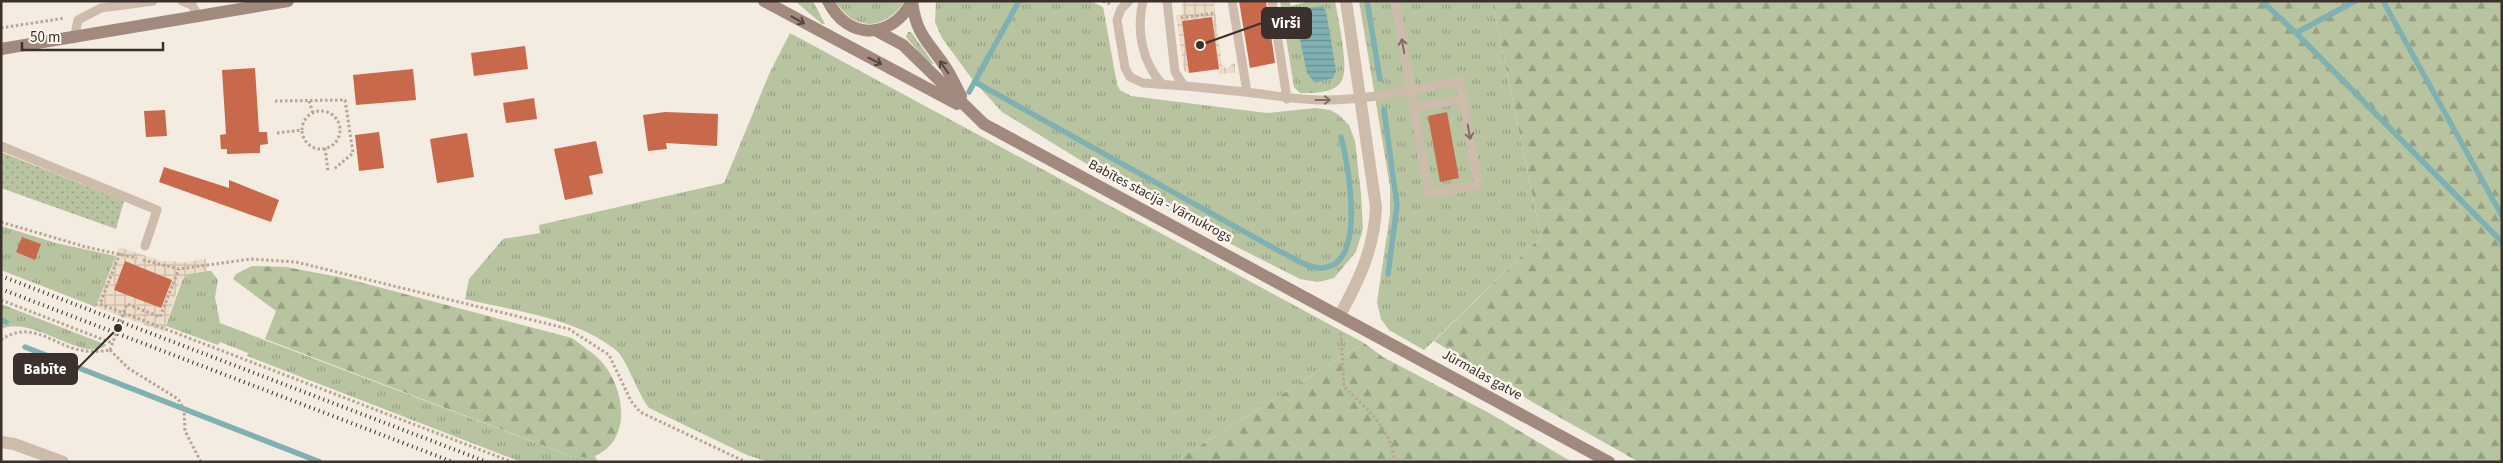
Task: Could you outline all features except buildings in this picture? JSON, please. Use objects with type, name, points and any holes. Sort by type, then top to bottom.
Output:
[{"type":"main road","points":[[1,49],[74,39],[199,17],[260,3],[288,1]]},
{"type":"main road","points":[[764,1],[968,110]]},
{"type":"main road","points":[[828,1],[833,12],[851,27],[875,30],[887,28],[898,21],[912,1]]},
{"type":"main road","name":"Babītes stacija - Vārnukrogs","points":[[912,1],[915,20],[920,32],[946,69],[968,110]]},
{"type":"main road","name":"Babītes stacija - Vārnukrogs","points":[[875,30],[903,45],[984,124],[1340,315]]},
{"type":"main road","name":"Jūrmalas gatve","points":[[1340,315],[1609,462]]},
{"type":"street","points":[[1340,315],[1370,254],[1375,232],[1376,206],[1346,1]]},
{"type":"street","points":[[1,442],[14,444],[63,462]]},
{"type":"lane","points":[[74,39],[78,20],[101,8],[153,1]]},
{"type":"lane","points":[[182,1],[192,5],[199,17]]},
{"type":"lane","points":[[1129,1],[1121,9],[1117,20],[1125,68],[1130,77],[1143,82],[1246,92],[1287,99],[1359,98],[1411,90],[1460,81],[1478,185],[1429,194],[1411,90],[1395,1]]},
{"type":"lane","points":[[1143,1],[1140,28],[1146,63],[1162,84]]},
{"type":"lane","points":[[1167,1],[1175,72],[1184,86]]},
{"type":"lane","points":[[1232,1],[1246,92]]},
{"type":"lane","points":[[1272,1],[1287,99]]},
{"type":"lane","points":[[1414,108],[1463,99]]},
{"type":"lane","points":[[1,146],[157,210],[145,246]]},
{"type":"path","points":[[1,28],[88,15]]},
{"type":"path","points":[[310,100],[313,112]]},
{"type":"path","points":[[275,101],[345,100],[353,153],[333,170]]},
{"type":"path","points":[[313,112],[326,112],[337,120],[340,127],[336,141],[325,148],[312,147],[303,137],[304,120],[313,112]]},
{"type":"path","points":[[277,133],[302,130]]},
{"type":"path","points":[[325,148],[328,171]]},
{"type":"path","points":[[1,222],[86,247],[120,253],[179,269],[251,259],[296,262],[569,329],[609,356],[631,401],[640,412],[746,462]]},
{"type":"path","points":[[120,253],[100,304],[512,462]]},
{"type":"path","points":[[110,350],[127,304],[160,317],[179,269]]},
{"type":"path","points":[[1,300],[112,343]]},
{"type":"path","points":[[1340,315],[1344,387],[1373,414],[1394,448],[1394,462]]},
{"type":"path","points":[[1,340],[21,330],[75,349],[90,352],[110,350]]},
{"type":"path","points":[[110,350],[128,368],[178,399],[184,409],[185,431],[201,462]]},
{"type":"green space","points":[[795,1],[813,1],[825,24],[822,24]]},
{"type":"green space","points":[[835,1],[905,1],[888,18],[870,24],[860,23],[851,18]]},
{"type":"green space","points":[[936,1],[1090,1],[1103,7],[1117,84],[1120,90],[1131,96],[1267,113],[1316,108],[1330,110],[1339,115],[1349,125],[1355,141],[1363,229],[1356,252],[1334,278],[1318,282],[1300,279],[1227,242],[1093,168],[1002,112],[972,79],[942,38],[935,22]]},
{"type":"green space","points":[[1280,1],[1289,1],[1291,6],[1310,1],[1335,1],[1344,55],[1344,66],[1341,82],[1333,89],[1322,92],[1300,93],[1294,87]]},
{"type":"green space","points":[[1359,1],[1492,1],[1541,237],[1424,350],[1389,330],[1381,319],[1377,302],[1390,214],[1390,187]]},
{"type":"green space","points":[[1492,1],[2502,1],[2502,462],[1639,462],[1534,403],[1434,341],[1541,237]]},
{"type":"green space","points":[[908,32],[911,32],[934,64],[928,63],[906,37]]},
{"type":"green space","points":[[790,33],[1364,343],[1174,462],[769,462],[747,455],[649,408],[621,355],[601,340],[565,323],[465,299],[469,279],[503,239],[540,233],[539,225],[724,183],[770,72]]},
{"type":"green space","points":[[1,152],[124,201],[116,229],[1,188]]},
{"type":"green space","points":[[1,226],[56,243],[116,256],[96,307],[1,270]]},
{"type":"green space","points":[[252,266],[286,267],[344,278],[572,338],[600,360],[615,383],[621,411],[620,425],[616,437],[607,448],[595,456],[576,458],[265,339],[276,311],[233,279],[236,274]]},
{"type":"green space","points":[[211,271],[218,280],[215,297],[220,323],[576,458],[595,456],[598,462],[521,462],[247,356],[248,353],[220,342],[218,345],[166,326],[183,278],[188,274]]},
{"type":"green space","points":[[1,304],[107,345],[97,349],[85,348],[28,328],[14,326],[1,329]]},
{"type":"green space","points":[[1364,343],[1383,357],[1489,413],[1572,462],[1174,462]]},
{"type":"shaded area","points":[[1182,1],[1217,1],[1214,4],[1222,65],[1227,69],[1233,63],[1235,64],[1235,73],[1218,74],[1217,69],[1219,68],[1212,17],[1182,21],[1189,73],[1184,71],[1176,16],[1182,15]]},
{"type":"shaded area","points":[[119,247],[162,261],[186,262],[206,259],[207,271],[188,274],[179,284],[164,332],[96,307]],"holes":[[[125,261],[172,280],[161,308],[114,290]]]},
{"type":"water","points":[[1322,6],[1326,11],[1336,71],[1333,78],[1315,83],[1307,73],[1296,21],[1302,11]]},
{"type":"waterway","points":[[969,92],[1019,1]]},
{"type":"waterway","points":[[1367,1],[1380,79]]},
{"type":"waterway","points":[[2262,1],[2296,33],[2502,242]]},
{"type":"waterway","points":[[2296,33],[2355,1]]},
{"type":"waterway","points":[[2383,1],[2502,216]]},
{"type":"waterway","points":[[975,82],[1279,251],[1316,268],[1336,263],[1345,251],[1350,233],[1350,190],[1341,137]]},
{"type":"waterway","points":[[1384,110],[1397,205],[1388,274]]},
{"type":"waterway","points":[[1,320],[6,322]]},
{"type":"waterway","points":[[25,347],[320,462]]},
{"type":"railway","points":[[1,276],[487,462]]},
{"type":"railway","points":[[1,289],[453,462]]},
{"type":"place","name":"Virši","points":[[1200,45]]},
{"type":"place","name":"Babīte","points":[[118,328]]}]
